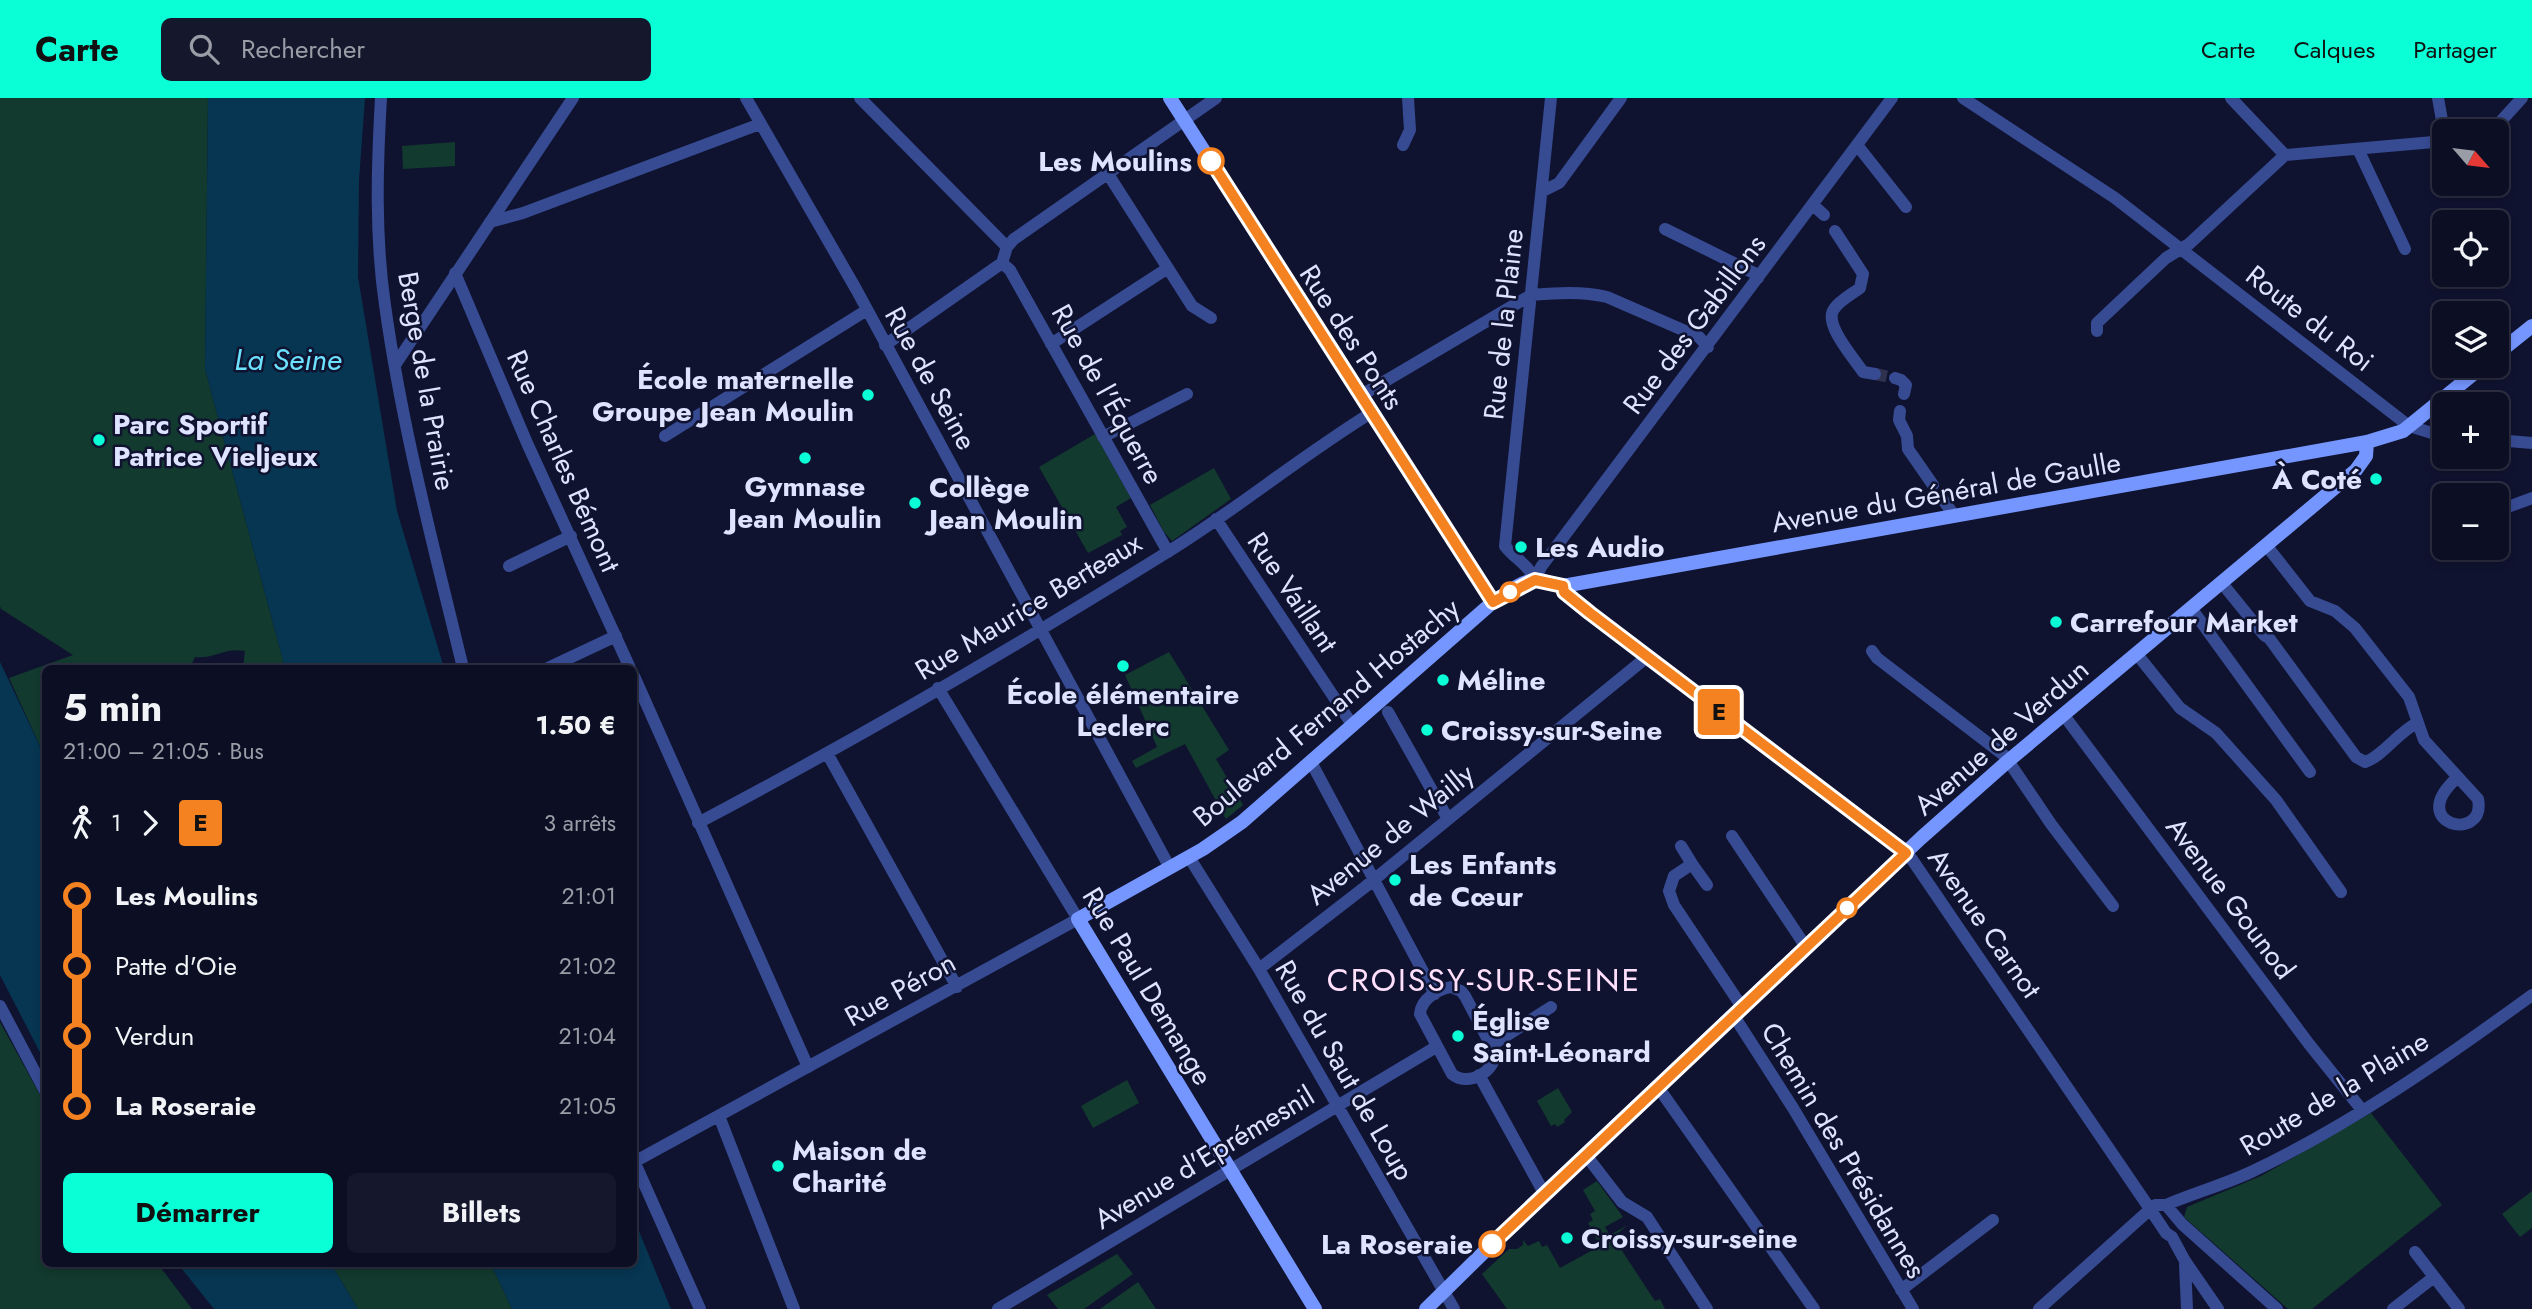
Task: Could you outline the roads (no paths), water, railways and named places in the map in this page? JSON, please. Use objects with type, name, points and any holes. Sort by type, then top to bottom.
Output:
[{"type":"main road","name":"Rue des Ponts","points":[[1170,98],[1493,602]]},
{"type":"main road","points":[[2509,344],[2532,326]]},
{"type":"main road","name":"Avenue du Général de Gaulle","points":[[1535,580],[1563,586],[2367,442],[2397,434],[2468,378]]},
{"type":"main road","name":"Avenue de Verdun","points":[[1426,1309],[1585,1154],[1906,853],[2008,761],[2356,470],[2366,456],[2367,442]]},
{"type":"main road","name":"Boulevard Fernand Hostachy","points":[[1189,857],[1242,822],[1493,602],[1535,580]]},
{"type":"main road","name":"Rue Péron","points":[[1078,919],[1189,857]]},
{"type":"main road","name":"Rue Paul Demange","points":[[1078,919],[1315,1309]]},
{"type":"street","name":"Berge de la Prairie","points":[[381,98],[378,222],[385,304],[414,463],[462,665]]},
{"type":"street","points":[[396,365],[573,98]]},
{"type":"street","name":"Rue de Seine","points":[[746,98],[867,310],[1170,867]]},
{"type":"street","points":[[860,98],[1007,247]]},
{"type":"street","points":[[885,345],[1002,263],[1007,247],[1014,239],[1216,98]]},
{"type":"street","points":[[1403,145],[1410,130],[1408,98]]},
{"type":"street","name":"Rue de la Plaine","points":[[1535,580],[1527,566],[1505,546],[1551,98]]},
{"type":"street","points":[[1543,191],[1559,183],[1621,98]]},
{"type":"street","name":"Rue des Gabillons","points":[[1535,580],[1541,567],[1892,98]]},
{"type":"street","name":"Route du Roi","points":[[1963,98],[2115,198],[2409,426]]},
{"type":"street","points":[[2231,98],[2285,155]]},
{"type":"street","points":[[2438,98],[2442,119]]},
{"type":"street","points":[[2503,119],[2522,98]]},
{"type":"street","points":[[490,222],[523,214],[760,124]]},
{"type":"street","points":[[2097,331],[2097,323],[2166,258],[2189,244],[2285,155],[2432,140]]},
{"type":"street","points":[[1857,145],[1906,207]]},
{"type":"street","points":[[2358,149],[2405,249]]},
{"type":"street","points":[[1108,174],[1192,306],[1210,318]]},
{"type":"street","points":[[1814,205],[1824,215]]},
{"type":"street","points":[[1665,229],[1754,273],[1758,278]]},
{"type":"street","points":[[1835,231],[1863,274],[1860,288],[1835,306],[1831,325],[1863,372],[1875,374]]},
{"type":"street","name":"Rue de l'Équerre","points":[[1002,263],[1010,270],[1168,552]]},
{"type":"street","points":[[1051,344],[1168,268]]},
{"type":"street","name":"Rue Charles Bémont","points":[[455,274],[527,443],[629,665]]},
{"type":"street","points":[[1360,396],[1531,295],[1552,292],[1607,297],[1699,337],[1708,347]]},
{"type":"street","points":[[665,436],[867,310]]},
{"type":"street","points":[[1895,378],[1906,385],[1904,394]]},
{"type":"street","points":[[1103,437],[1187,394]]},
{"type":"street","points":[[1900,411],[1899,420],[1907,436],[1908,449],[1933,485]]},
{"type":"street","name":"Rue Maurice Berteaux","points":[[698,823],[827,753],[1168,552],[1371,413]]},
{"type":"street","points":[[2409,426],[2432,433]]},
{"type":"street","points":[[2509,441],[2532,443]]},
{"type":"street","points":[[2509,507],[2532,498]]},
{"type":"street","points":[[1943,500],[1954,516]]},
{"type":"street","name":"Rue Vaillant","points":[[1216,519],[1353,726]]},
{"type":"street","points":[[509,566],[571,536]]},
{"type":"street","points":[[2266,545],[2310,601],[2334,611],[2355,628],[2409,697],[2424,740],[2458,777]]},
{"type":"street","points":[[2221,582],[2269,638],[2356,757],[2365,762],[2373,760],[2403,730],[2417,723]]},
{"type":"street","name":"Avenue Carnot","points":[[1563,586],[1564,592],[1570,598],[1906,853],[2000,986],[2166,1233],[2172,1237],[2218,1309]]},
{"type":"street","points":[[2191,608],[2310,772]]},
{"type":"street","points":[[554,665],[616,636]]},
{"type":"street","points":[[1872,651],[1877,658],[2008,761],[2051,824],[2113,906]]},
{"type":"street","points":[[2136,653],[2180,708],[2216,733],[2276,800],[2341,892]]},
{"type":"street","name":"Avenue de Wailly","points":[[1259,969],[1647,657]]},
{"type":"street","points":[[637,683],[808,1067]]},
{"type":"street","name":"Rue Paul Demange","points":[[938,688],[1078,919]]},
{"type":"street","points":[[1388,712],[1448,819]]},
{"type":"street","name":"Avenue Gounod","points":[[2063,715],[2301,1033],[2362,1110]]},
{"type":"street","points":[[827,753],[957,986]]},
{"type":"street","points":[[1311,762],[1435,994]]},
{"type":"street","points":[[1732,836],[1806,947]]},
{"type":"street","points":[[1681,846],[1707,885]]},
{"type":"street","name":"Rue du Saut de Loup","points":[[1189,857],[1259,969],[1454,1309]]},
{"type":"street","name":"Chemin des Présidannes","points":[[1692,864],[1674,876],[1669,891],[1674,905],[1913,1309]]},
{"type":"street","name":"Rue Péron","points":[[637,1160],[1078,919]]},
{"type":"street","points":[[1448,988],[1461,991],[1492,1045],[1495,1061],[1490,1068],[1468,1080],[1458,1079],[1450,1072],[1419,1012],[1423,1001],[1448,988]]},
{"type":"street","name":"Route de la Plaine","points":[[2150,1209],[2158,1204],[2166,1205],[2228,1183],[2302,1146],[2422,1072],[2532,995]]},
{"type":"street","points":[[1492,1045],[1553,1004]]},
{"type":"street","points":[[0,1006],[42,1085]]},
{"type":"street","name":"Avenue d'Eprémesnil","points":[[998,1309],[1436,1047]]},
{"type":"street","points":[[1479,1075],[1544,1193]]},
{"type":"street","points":[[1658,1087],[1814,1309]]},
{"type":"street","points":[[719,1116],[790,1308]]},
{"type":"street","points":[[1585,1154],[1622,1202],[1647,1217],[1707,1309]]},
{"type":"street","points":[[637,1169],[700,1309]]},
{"type":"street","points":[[2166,1205],[2182,1224],[2277,1309]]},
{"type":"street","points":[[2039,1309],[2150,1209]]},
{"type":"street","points":[[1901,1290],[1993,1220]]},
{"type":"street","points":[[2172,1237],[2180,1231],[2182,1224]]},
{"type":"street","points":[[2415,1252],[2459,1309]]},
{"type":"street","points":[[2185,1261],[2187,1309]]},
{"type":"street","points":[[2393,1309],[2434,1277]]},
{"type":"water","name":"La Seine","points":[[208,98],[365,98],[359,180],[358,277],[397,511],[443,665],[284,665],[205,369]]},
{"type":"water","points":[[0,662],[42,751],[42,1056],[0,975]]},
{"type":"water","points":[[637,1226],[671,1309],[512,1309],[492,1267],[637,1267]]},
{"type":"water","points":[[180,1267],[333,1267],[358,1309],[214,1309]]},
{"type":"tunnel","points":[[1875,374],[1895,378]]},
{"type":"place","name":"Les Moulins","points":[[1211,161]]},
{"type":"place","name":"École maternelle Groupe Jean Moulin","points":[[868,395]]},
{"type":"place","name":"Parc Sportif Patrice Vieljeux","points":[[99,440]]},
{"type":"place","name":"Gymnase Jean Moulin","points":[[805,458]]},
{"type":"place","name":"À Coté","points":[[2376,479]]},
{"type":"place","name":"Collège Jean Moulin","points":[[915,503]]},
{"type":"place","name":"Les Audio","points":[[1521,547]]},
{"type":"place","name":"Carrefour Market","points":[[2056,622]]},
{"type":"place","name":"École élémentaire Leclerc","points":[[1123,666]]},
{"type":"place","name":"Méline","points":[[1443,680]]},
{"type":"place","name":"Croissy-sur-Seine","points":[[1427,730]]},
{"type":"place","name":"Les Enfants de Cœur","points":[[1395,880]]},
{"type":"place","name":"Église Saint-Léonard","points":[[1458,1036]]},
{"type":"place","name":"Maison de Charité","points":[[778,1166]]},
{"type":"place","name":"Croissy-sur-seine","points":[[1567,1238]]},
{"type":"place","name":"La Roseraie","points":[[1492,1244]]},
{"type":"district","name":"CROISSY-SUR-SEINE","points":[[1484,980]]}]
